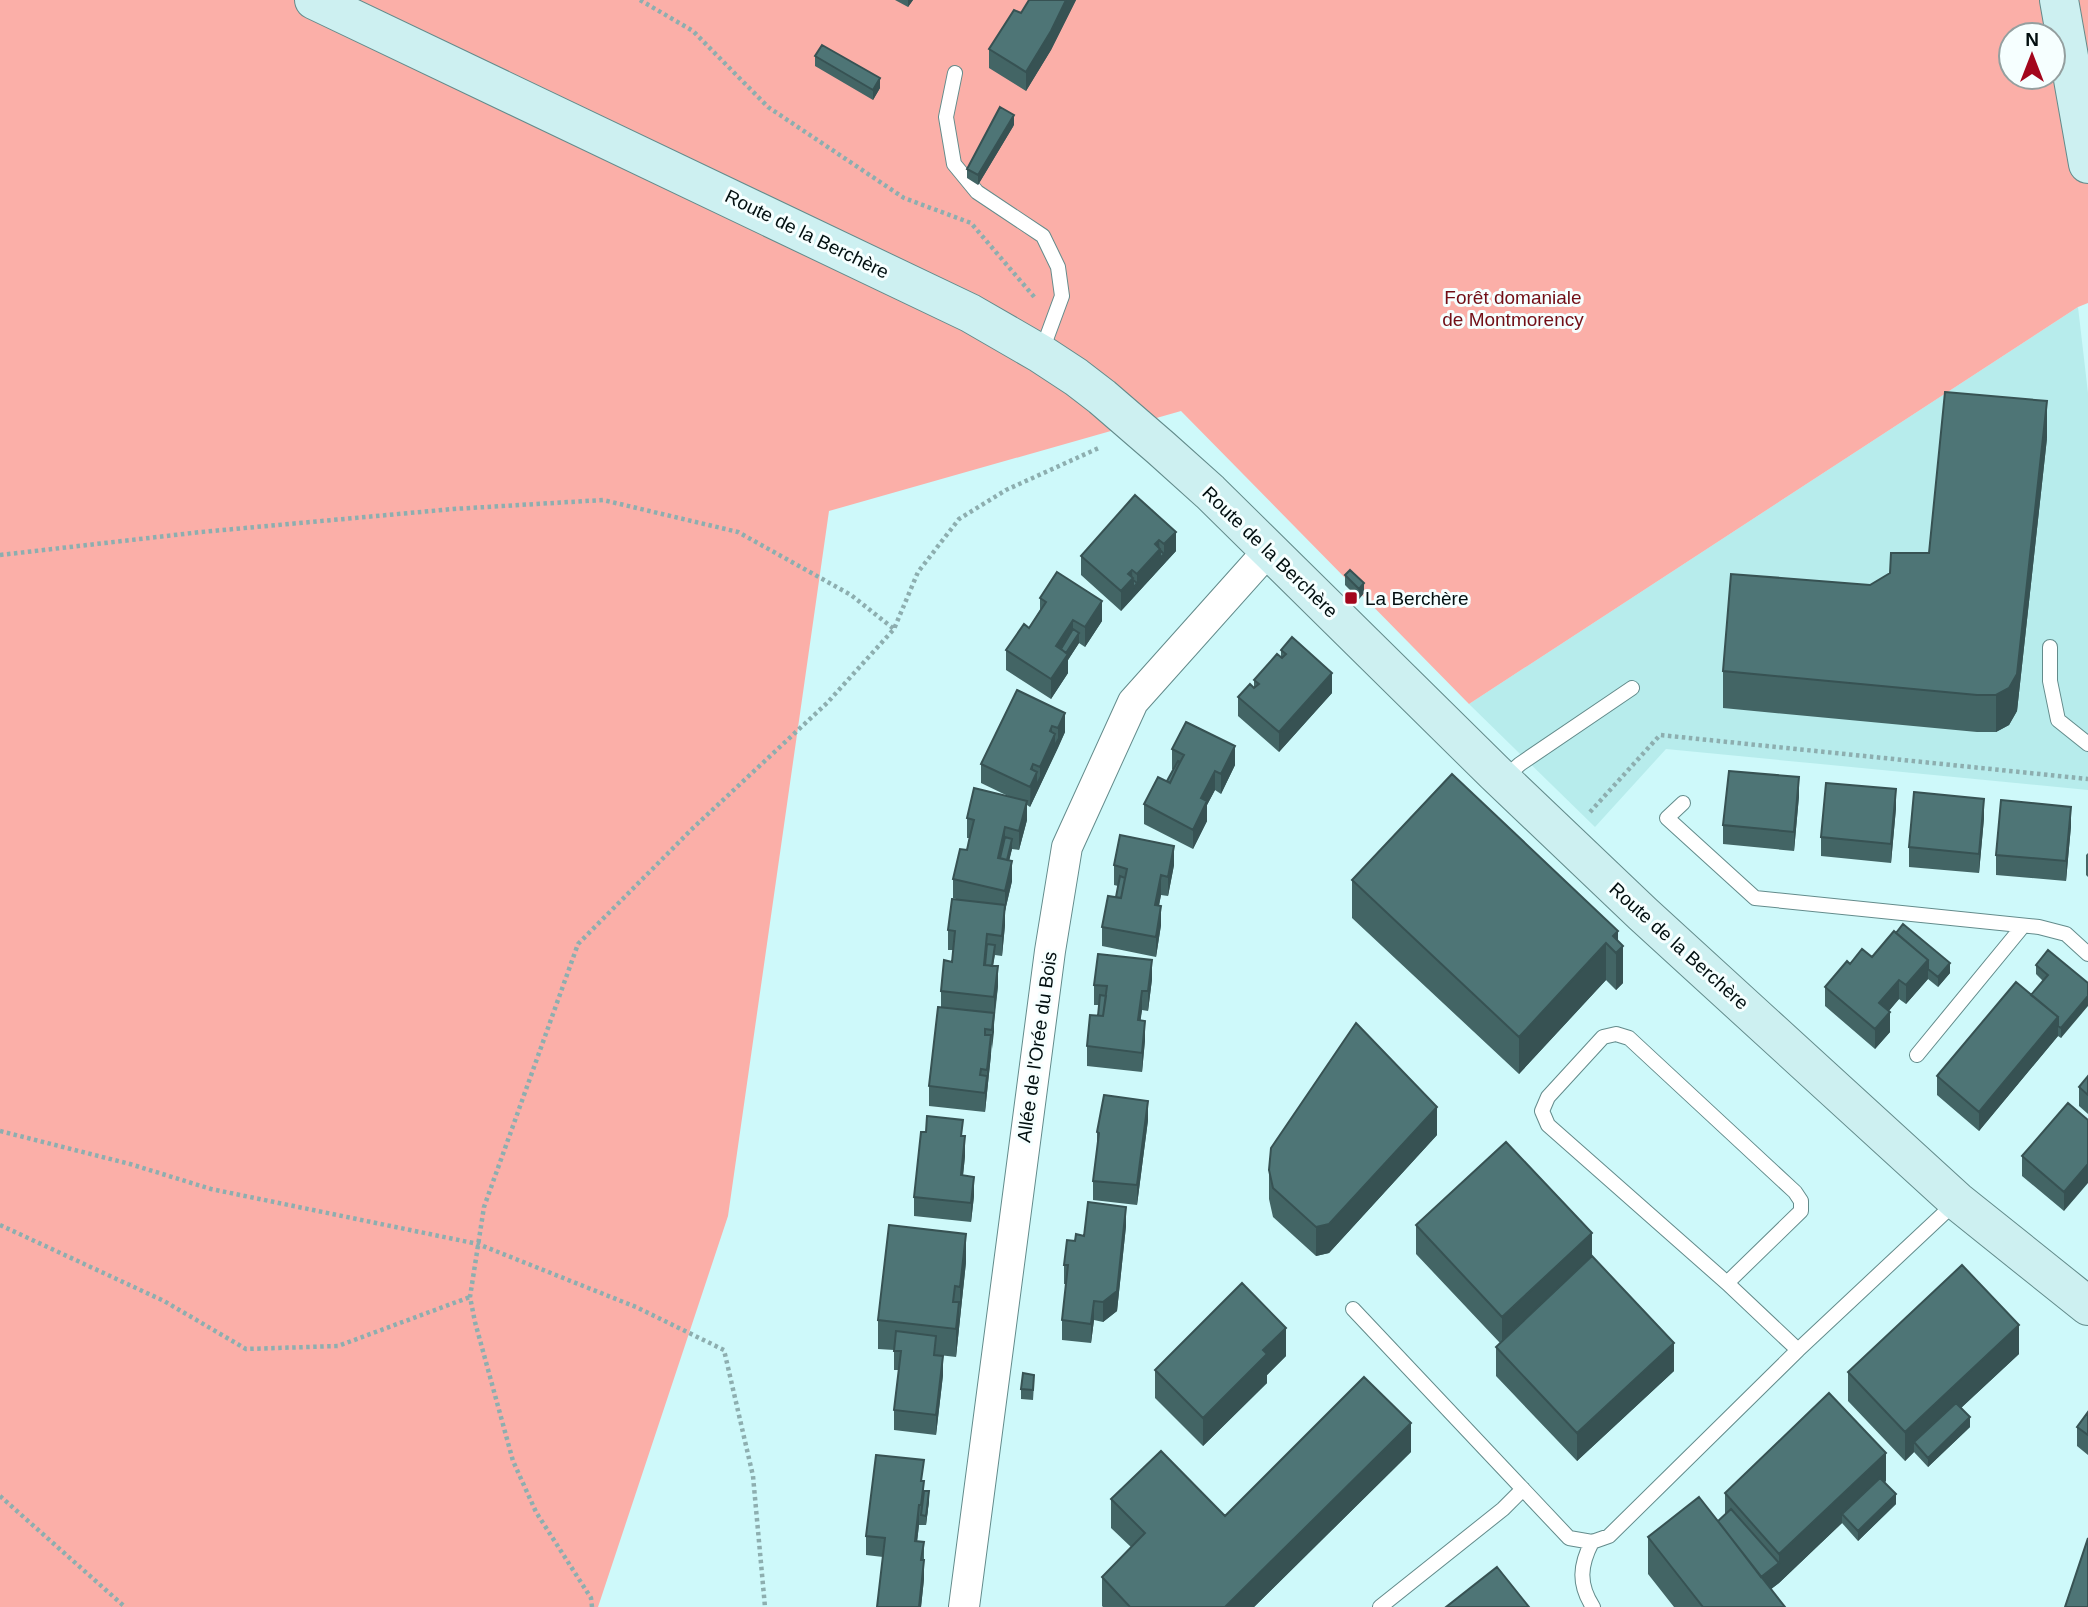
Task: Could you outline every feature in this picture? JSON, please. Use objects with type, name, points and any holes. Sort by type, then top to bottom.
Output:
[{"type":"street","name":"Route de la Berchère","points":[[314,0],[970,313],[1041,354],[1102,397],[1210,492],[1643,915],[1957,1201],[2088,1306]]},
{"type":"street","points":[[2059,0],[2088,164]]},
{"type":"street","name":"Allée de l'Orée du Bois","points":[[964,1607],[1050,951],[1067,847],[1133,702],[1268,551]]},
{"type":"lane","points":[[955,73],[946,117],[954,164],[977,192],[1043,236],[1058,267],[1062,296],[1041,354]]},
{"type":"lane","points":[[2050,647],[2050,681],[2059,720],[2088,744]]},
{"type":"lane","points":[[1502,780],[1520,764],[1632,688]]},
{"type":"lane","points":[[1683,803],[1667,818],[1755,898],[2039,927],[2066,934],[2088,954]]},
{"type":"lane","points":[[1917,1055],[2023,926]]},
{"type":"lane","points":[[1727,1283],[1801,1211],[1801,1201],[1796,1192],[1629,1038],[1616,1034],[1602,1037],[1548,1097],[1542,1111],[1548,1125],[1727,1283],[1798,1350]]},
{"type":"lane","points":[[1353,1309],[1569,1538],[1592,1542],[1609,1536],[1798,1350],[1957,1201]]},
{"type":"lane","points":[[1380,1607],[1503,1509],[1523,1489]]},
{"type":"lane","points":[[1592,1542],[1583,1558],[1582,1577],[1585,1596],[1593,1607]]},
{"type":"path","points":[[593,1607],[591,1598],[536,1512],[513,1461],[470,1297],[484,1207],[578,944],[693,828],[827,703],[894,629],[918,572],[960,519],[1006,491],[1141,431]]},
{"type":"path","points":[[0,555],[241,528],[453,509],[603,500],[738,532],[851,594],[894,629]]},
{"type":"path","points":[[1585,818],[1660,736],[2088,779]]},
{"type":"path","points":[[0,1131],[130,1164],[211,1189],[478,1244],[636,1307],[724,1350],[753,1476],[765,1607]]},
{"type":"path","points":[[0,1225],[164,1301],[246,1349],[338,1346],[470,1297]]},
{"type":"path","points":[[0,1496],[125,1607]]},
{"type":"shaded area","points":[[2078,307],[2088,393],[2088,790],[1666,749],[1595,827],[1469,704]]},
{"type":"green space","name":"Forêt domaniale de Montmorency","points":[[0,0],[2088,0],[2088,303],[1469,704],[1181,411],[829,511],[728,1216],[598,1607],[0,1607]]},
{"type":"building","points":[[1029,0],[1066,0],[1026,72],[989,49],[1014,10],[1021,13]]},
{"type":"building","points":[[822,45],[880,78],[873,90],[815,56]]},
{"type":"building","points":[[1000,107],[1014,115],[978,175],[967,169]]},
{"type":"building","points":[[1945,392],[2047,401],[2017,674],[2009,688],[1996,695],[1977,695],[1723,671],[1731,574],[1870,585],[1890,573],[1891,553],[1929,553]]},
{"type":"building","points":[[1135,495],[1176,532],[1164,544],[1159,540],[1155,544],[1160,549],[1137,574],[1132,570],[1128,574],[1133,578],[1121,591],[1081,556]]},
{"type":"building","points":[[1350,570],[1364,583],[1359,589],[1345,575]]},
{"type":"building","points":[[1057,572],[1102,601],[1085,627],[1073,620],[1056,646],[1068,654],[1051,679],[1006,650],[1024,624],[1029,628],[1046,602],[1040,598]]},
{"type":"building","points":[[1073,629],[1079,633],[1066,653],[1061,649]]},
{"type":"building","points":[[1292,637],[1332,673],[1279,732],[1238,697],[1250,684],[1254,688],[1259,684],[1254,680],[1277,654],[1282,658],[1286,654],[1281,650]]},
{"type":"building","points":[[1017,690],[1065,713],[1058,728],[1052,726],[1050,731],[1055,734],[1040,767],[1033,764],[1031,769],[1037,772],[1030,787],[981,764]]},
{"type":"building","points":[[1186,722],[1235,746],[1221,774],[1215,771],[1201,798],[1207,801],[1193,830],[1144,804],[1158,777],[1170,783],[1184,755],[1172,749]]},
{"type":"building","points":[[1178,761],[1180,762],[1170,783],[1167,781]]},
{"type":"building","points":[[1729,771],[1799,777],[1794,832],[1723,825]]},
{"type":"building","points":[[1452,774],[1618,931],[1613,936],[1623,946],[1616,953],[1606,943],[1519,1037],[1352,880]]},
{"type":"building","points":[[1826,783],[1896,789],[1891,844],[1821,837]]},
{"type":"building","points":[[974,788],[1027,801],[1019,831],[1005,827],[998,858],[1012,861],[1005,891],[953,879],[960,849],[967,850],[974,820],[967,818]]},
{"type":"building","points":[[1914,792],[1984,799],[1979,854],[1909,847]]},
{"type":"building","points":[[2001,800],[2071,807],[2066,861],[1996,855]]},
{"type":"building","points":[[1120,835],[1174,846],[1168,877],[1161,875],[1155,905],[1161,906],[1156,937],[1102,927],[1108,896],[1121,898],[1127,869],[1114,865]]},
{"type":"building","points":[[1005,837],[1012,839],[1007,860],[1000,858]]},
{"type":"building","points":[[1120,876],[1125,878],[1121,898],[1116,897]]},
{"type":"building","points":[[952,899],[1005,905],[1002,936],[987,934],[984,965],[998,966],[994,997],[941,991],[944,960],[952,962],[955,931],[948,930]]},
{"type":"building","points":[[1903,924],[1950,963],[1938,977],[1928,969],[1928,960],[1896,933]]},
{"type":"building","points":[[1894,931],[1928,960],[1906,985],[1899,980],[1879,1003],[1890,1012],[1875,1029],[1825,987],[1847,961],[1850,964],[1862,949],[1872,957]]},
{"type":"building","points":[[987,944],[995,945],[992,966],[985,965]]},
{"type":"building","points":[[2048,950],[2088,983],[2088,996],[2061,1028],[2058,1026],[2058,1017],[2031,995],[2048,975],[2036,965]]},
{"type":"building","points":[[1098,954],[1152,960],[1148,991],[1142,991],[1138,1020],[1145,1021],[1142,1053],[1087,1046],[1090,1015],[1103,1016],[1107,986],[1094,985]]},
{"type":"building","points":[[2016,982],[2058,1017],[1979,1112],[1937,1076]]},
{"type":"building","points":[[1100,995],[1106,996],[1103,1016],[1098,1016]]},
{"type":"building","points":[[938,1007],[994,1013],[992,1030],[985,1029],[985,1035],[991,1035],[987,1070],[981,1069],[980,1075],[987,1076],[985,1093],[929,1086]]},
{"type":"building","points":[[1356,1023],[1437,1107],[1329,1224],[1316,1227],[1273,1188],[1269,1170],[1271,1148]]},
{"type":"building","points":[[2088,1076],[2088,1095],[2079,1087]]},
{"type":"building","points":[[1104,1095],[1148,1101],[1137,1185],[1093,1181],[1097,1132]]},
{"type":"building","points":[[2068,1103],[2088,1120],[2088,1164],[2064,1192],[2022,1156]]},
{"type":"building","points":[[927,1116],[963,1120],[961,1136],[965,1136],[961,1175],[974,1177],[971,1203],[914,1197],[921,1132],[926,1132]]},
{"type":"building","points":[[1506,1142],[1592,1233],[1502,1317],[1416,1225]]},
{"type":"building","points":[[1088,1202],[1126,1207],[1117,1291],[1103,1302],[1094,1301],[1091,1324],[1062,1320],[1068,1265],[1064,1265],[1067,1240],[1075,1241],[1076,1234],[1084,1236]]},
{"type":"building","points":[[889,1225],[966,1234],[960,1287],[955,1286],[953,1302],[959,1302],[956,1329],[878,1320]]},
{"type":"building","points":[[1592,1256],[1674,1343],[1577,1433],[1496,1347]]},
{"type":"building","points":[[1962,1265],[2019,1325],[1905,1432],[1848,1372]]},
{"type":"building","points":[[1242,1283],[1286,1328],[1263,1350],[1267,1354],[1203,1418],[1155,1370]]},
{"type":"building","points":[[896,1331],[936,1336],[934,1355],[943,1356],[936,1415],[894,1410],[901,1351],[894,1351]]},
{"type":"building","points":[[1023,1373],[1034,1375],[1033,1390],[1021,1389]]},
{"type":"building","points":[[1364,1377],[1411,1423],[1225,1607],[1130,1607],[1102,1577],[1145,1533],[1111,1499],[1161,1451],[1225,1516]]},
{"type":"building","points":[[1829,1393],[1886,1453],[1779,1554],[1725,1493]]},
{"type":"building","points":[[1956,1403],[1970,1417],[1928,1458],[1914,1442]]},
{"type":"building","points":[[2088,1412],[2088,1435],[2077,1427]]},
{"type":"building","points":[[876,1455],[924,1460],[921,1481],[924,1481],[915,1541],[924,1542],[919,1607],[877,1607],[885,1538],[866,1536]]},
{"type":"building","points":[[1880,1478],[1896,1494],[1858,1531],[1842,1514]]},
{"type":"building","points":[[924,1491],[929,1491],[926,1516],[921,1515]]},
{"type":"building","points":[[1699,1497],[1785,1607],[1703,1607],[1648,1537]]},
{"type":"building","points":[[1731,1509],[1779,1563],[1761,1577],[1718,1521]]},
{"type":"building","points":[[2088,1538],[2088,1607],[2065,1607]]},
{"type":"building","points":[[1497,1567],[1529,1607],[1446,1607]]},
{"type":"place","name":"La Berchère","points":[[1351,598]]}]
